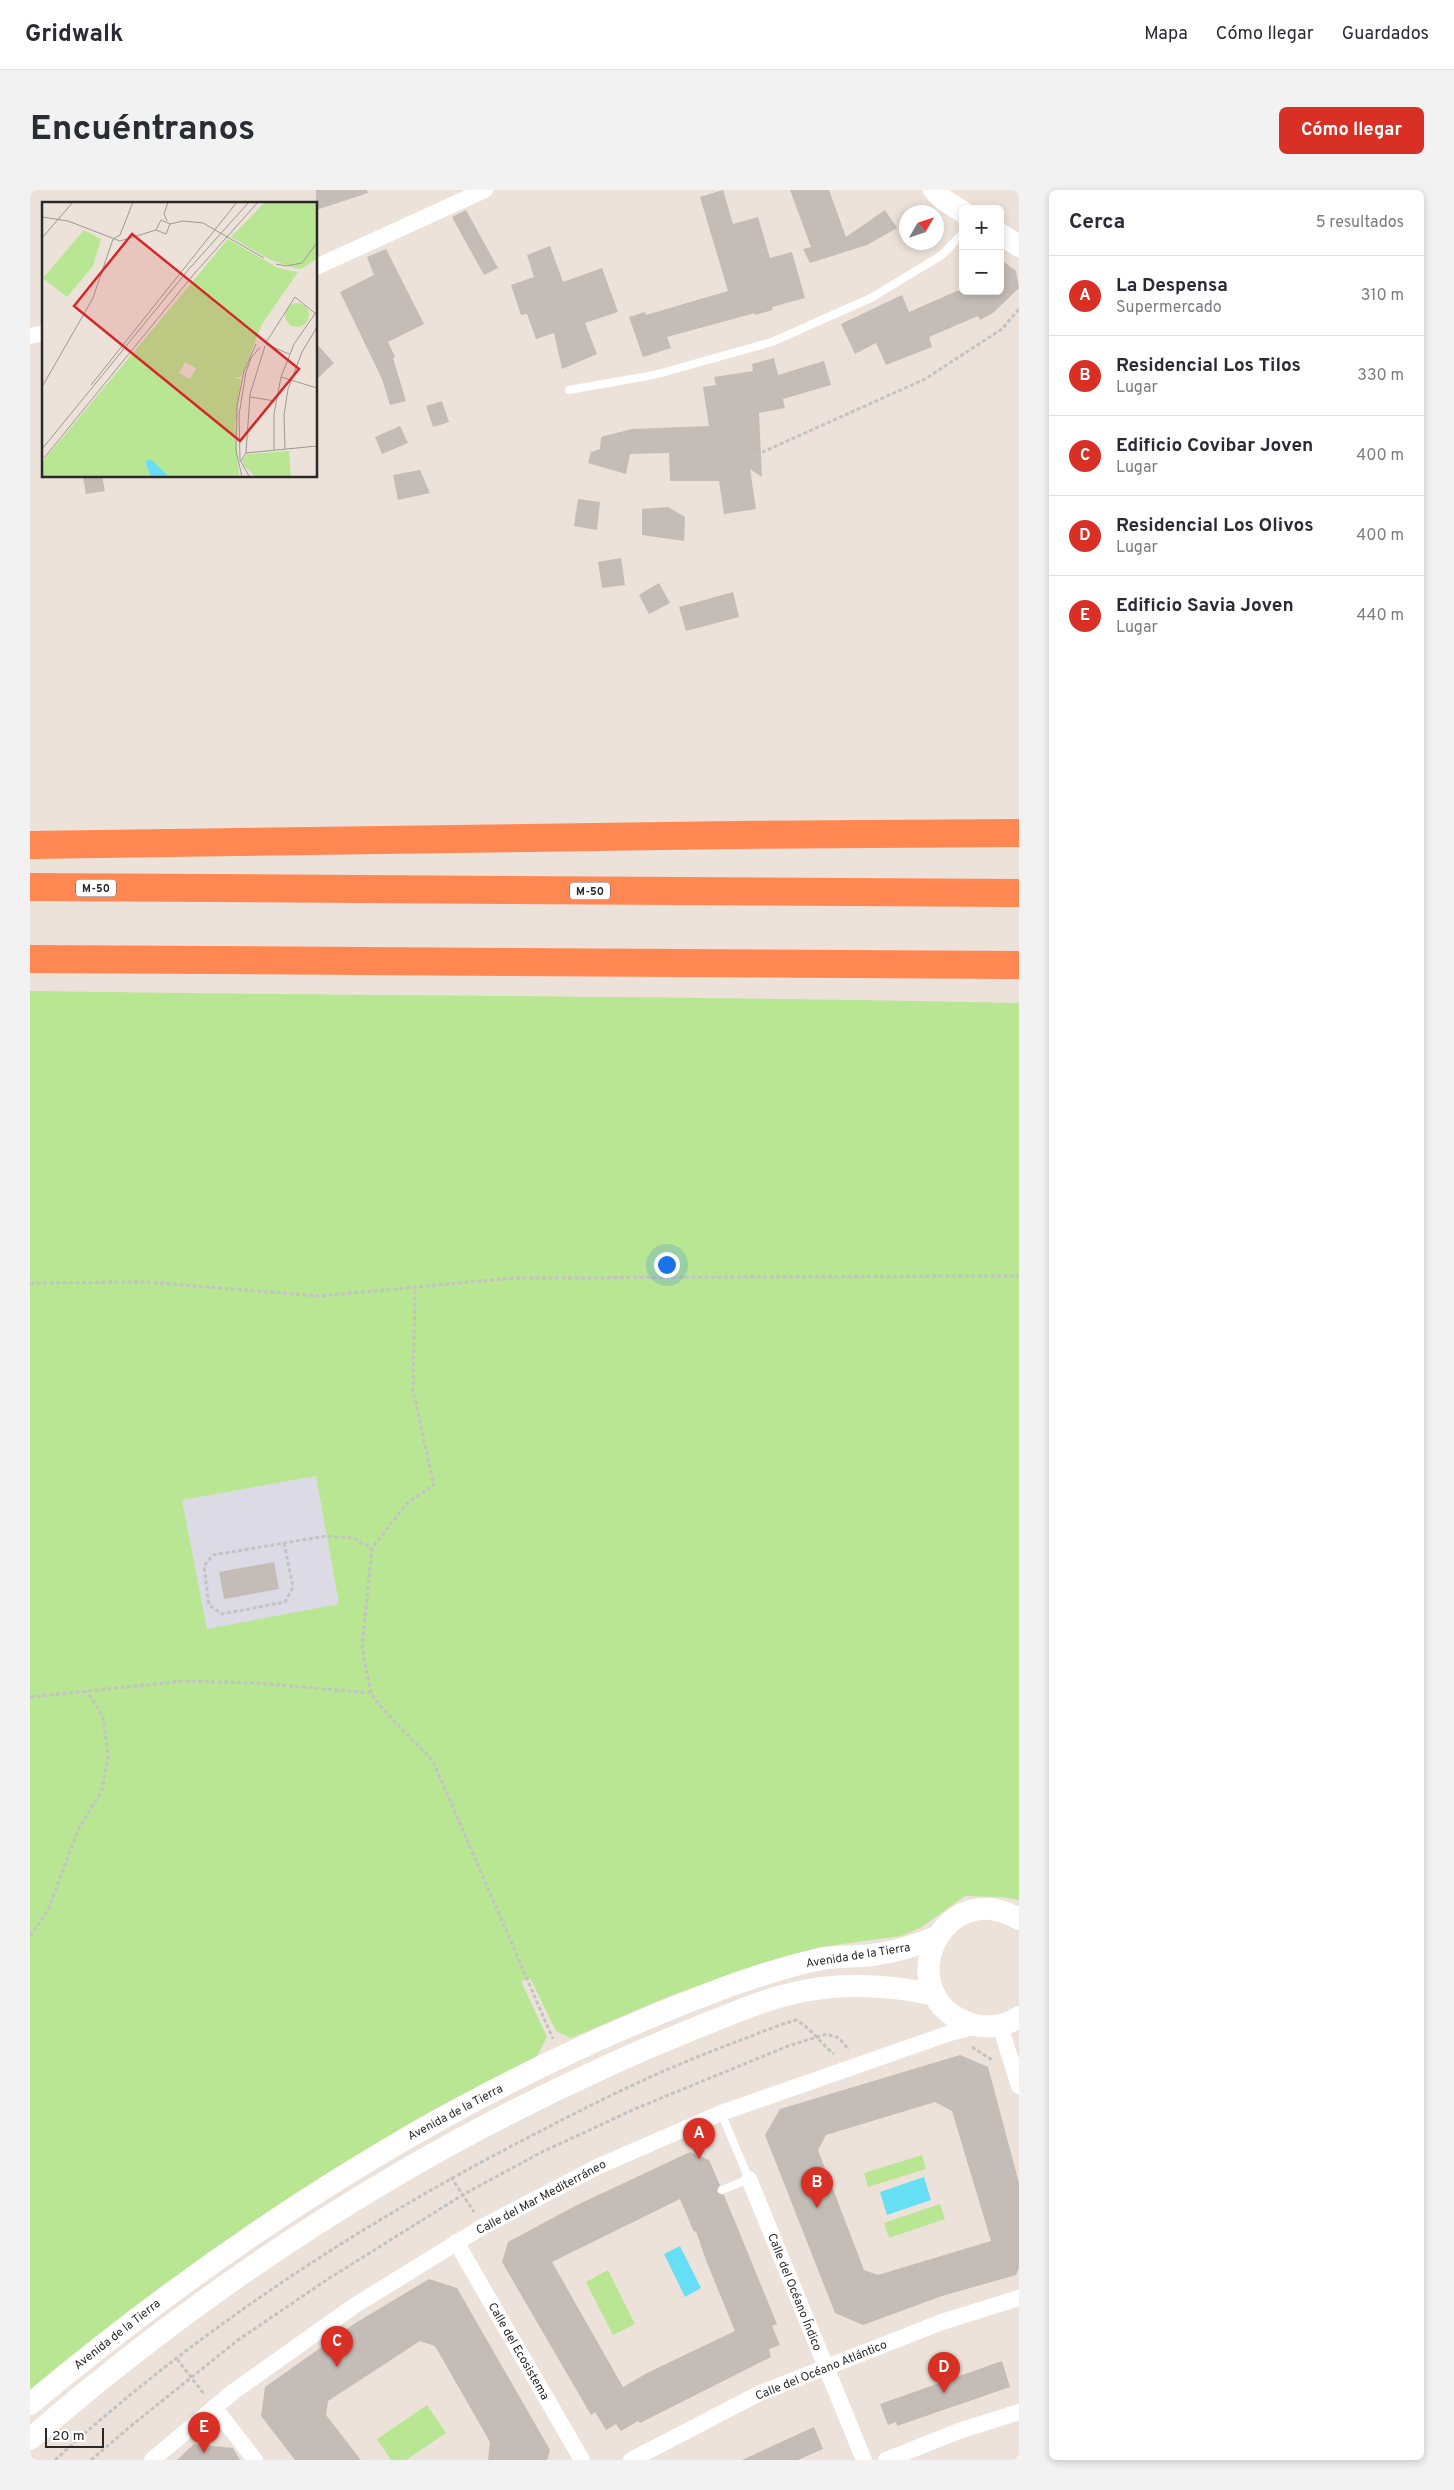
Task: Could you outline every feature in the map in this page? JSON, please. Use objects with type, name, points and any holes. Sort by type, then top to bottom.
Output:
[{"type":"highway","points":[[30,845],[1019,833]]},
{"type":"highway","name":"M-50","points":[[30,887],[1019,893]]},
{"type":"highway","points":[[30,959],[1019,965]]},
{"type":"street","points":[[318,266],[485,190]]},
{"type":"street","points":[[934,190],[944,200],[959,209]]},
{"type":"street","points":[[1004,237],[1019,246]]},
{"type":"street","points":[[1019,1919],[1008,1912],[992,1909],[976,1910],[960,1915],[947,1924],[937,1937],[928,1966],[930,1981],[935,1995],[946,2010],[961,2020],[999,2023],[1019,2086]]},
{"type":"street","name":"Avenida de la Tierra","points":[[30,2404],[152,2307],[223,2254],[407,2137],[509,2082],[677,2007],[780,1969],[823,1959],[906,1950],[937,1937]]},
{"type":"street","name":"Avenida de la Tierra","points":[[30,2438],[86,2390],[239,2273],[420,2159],[572,2081],[642,2049],[786,1994],[828,1987],[878,1986],[935,1995]]},
{"type":"street","name":"Calle del Mar Mediterráneo","points":[[152,2460],[214,2407],[354,2306],[482,2227],[599,2166],[722,2113],[950,2033],[999,2023]]},
{"type":"street","name":"Calle del Océano Índico","points":[[749,2179],[864,2460]]},
{"type":"street","name":"Calle del Ecosistema","points":[[456,2242],[582,2460]]},
{"type":"street","name":"Calle del Océano Atlántico","points":[[631,2460],[760,2393],[825,2366],[942,2322],[1019,2298]]},
{"type":"street","points":[[214,2407],[255,2460]]},
{"type":"street","points":[[886,2460],[959,2431],[1019,2412]]},
{"type":"lane","points":[[569,390],[654,375],[772,342],[871,298],[942,255],[959,237]]},
{"type":"lane","points":[[722,2113],[749,2179],[722,2190]]},
{"type":"path","points":[[756,455],[925,379],[1002,329],[1019,309]]},
{"type":"path","points":[[30,1282],[144,1282],[320,1296],[513,1278],[1019,1276]]},
{"type":"path","points":[[415,1287],[413,1391],[434,1485],[407,1503],[372,1548],[362,1648],[371,1693],[384,1712],[433,1761],[562,2058]]},
{"type":"path","points":[[284,1543],[293,1587],[285,1602],[222,1614],[209,1605],[204,1566],[212,1555],[284,1543],[326,1536],[353,1538],[372,1548]]},
{"type":"path","points":[[30,1697],[184,1681],[257,1683],[371,1693]]},
{"type":"path","points":[[30,1936],[48,1910],[78,1830],[102,1790],[108,1757],[103,1717],[87,1691]]},
{"type":"path","points":[[55,2460],[177,2359],[244,2309],[325,2254],[451,2177],[607,2097],[656,2075],[796,2020],[805,2024],[825,2047],[857,2066]]},
{"type":"path","points":[[451,2177],[464,2194],[482,2227]]},
{"type":"path","points":[[177,2359],[214,2407]]},
{"type":"shaded area","points":[[316,1476],[339,1605],[207,1629],[182,1500]]},
{"type":"green space","points":[[30,991],[1019,1003],[1019,1900],[1003,1897],[965,1896],[920,1928],[901,1936],[820,1947],[762,1963],[667,1997],[571,2038],[556,2031],[530,1978],[521,1981],[547,2037],[537,2056],[417,2119],[256,2220],[118,2320],[30,2391]],"holes":[[[316,1476],[339,1604],[207,1629],[182,1500]]]},
{"type":"green space","points":[[922,2155],[926,2169],[868,2187],[864,2173]]},
{"type":"green space","points":[[940,2204],[945,2219],[889,2238],[884,2223]]},
{"type":"green space","points":[[608,2270],[635,2324],[613,2335],[586,2282]]},
{"type":"green space","points":[[427,2405],[446,2433],[406,2460],[391,2460],[377,2439]]},
{"type":"water","points":[[924,2177],[931,2200],[887,2215],[880,2192]]},
{"type":"water","points":[[680,2246],[701,2288],[685,2297],[664,2254]]},
{"type":"building","points":[[316,190],[367,190],[368,193],[318,209],[318,202],[316,202]]},
{"type":"building","points":[[723,190],[733,224],[758,217],[770,258],[792,252],[805,298],[772,307],[773,310],[755,315],[755,313],[667,337],[671,348],[643,357],[629,317],[645,312],[646,315],[728,291],[700,197]]},
{"type":"building","points":[[790,190],[829,190],[846,237],[885,210],[897,228],[867,245],[810,263],[803,249],[811,247]]},
{"type":"building","points":[[466,210],[498,268],[484,275],[452,217]]},
{"type":"building","points":[[550,246],[563,282],[602,268],[618,312],[585,323],[597,354],[562,369],[554,333],[536,339],[527,314],[521,315],[511,285],[534,277],[527,255]]},
{"type":"building","points":[[386,249],[424,324],[388,342],[395,357],[393,358],[406,401],[390,405],[382,379],[340,292],[374,275],[367,257]]},
{"type":"building","points":[[1004,262],[1016,271],[1019,288],[993,313],[980,320],[978,316],[929,337],[932,347],[886,365],[876,343],[855,354],[841,324],[902,295],[909,312],[959,291],[959,295],[1004,295]]},
{"type":"building","points":[[318,345],[334,363],[318,378]]},
{"type":"building","points":[[774,358],[778,375],[824,361],[831,385],[783,399],[785,408],[759,413],[762,477],[750,469],[756,509],[724,514],[719,481],[670,481],[669,453],[630,454],[626,474],[588,463],[591,452],[600,449],[601,437],[632,429],[709,426],[703,387],[716,385],[714,377],[753,371],[752,364]]},
{"type":"building","points":[[442,401],[449,422],[433,427],[426,406]]},
{"type":"building","points":[[400,426],[408,443],[382,454],[375,437]]},
{"type":"building","points":[[420,470],[430,493],[398,500],[393,475]]},
{"type":"building","points":[[83,478],[102,478],[105,491],[86,494]]},
{"type":"building","points":[[578,499],[600,502],[597,530],[574,526]]},
{"type":"building","points":[[668,507],[685,517],[684,541],[642,535],[642,509]]},
{"type":"building","points":[[621,558],[625,585],[602,588],[598,562]]},
{"type":"building","points":[[659,583],[670,603],[649,614],[639,595]]},
{"type":"building","points":[[733,592],[739,617],[686,631],[679,607]]},
{"type":"building","points":[[274,1562],[279,1589],[224,1599],[219,1572]]},
{"type":"building","points":[[960,2055],[988,2067],[1019,2183],[1019,2268],[1016,2275],[942,2296],[863,2325],[835,2313],[765,2135],[780,2109]],"holes":[[[935,2102],[952,2111],[991,2241],[878,2275],[864,2270],[818,2150],[826,2135]]]},
{"type":"building","points":[[690,2152],[709,2160],[720,2185],[717,2192],[724,2195],[777,2324],[772,2326],[780,2345],[769,2349],[771,2357],[640,2423],[638,2421],[621,2431],[616,2424],[606,2430],[595,2412],[591,2415],[502,2262],[508,2242],[577,2205]],"holes":[[[680,2199],[694,2232],[696,2231],[735,2331],[647,2373],[623,2387],[552,2262]]]},
{"type":"building","points":[[429,2279],[457,2288],[550,2450],[547,2460],[488,2460],[490,2442],[435,2346],[420,2341],[328,2401],[326,2415],[361,2460],[295,2460],[261,2416],[265,2387],[357,2322]]},
{"type":"building","points":[[1002,2361],[1010,2387],[897,2426],[896,2422],[888,2425],[880,2404]]},
{"type":"building","points":[[814,2427],[823,2449],[798,2460],[742,2460]]},
{"type":"building","points":[[194,2444],[233,2448],[240,2460],[177,2460]]},
{"type":"place","name":"La Despensa","points":[[699,2159]]},
{"type":"place","name":"Residencial Los Tilos","points":[[817,2208]]},
{"type":"place","name":"Edificio Covibar Joven","points":[[337,2367]]},
{"type":"place","name":"Residencial Los Olivos","points":[[944,2393]]},
{"type":"place","name":"Edificio Savia Joven","points":[[204,2453]]}]
